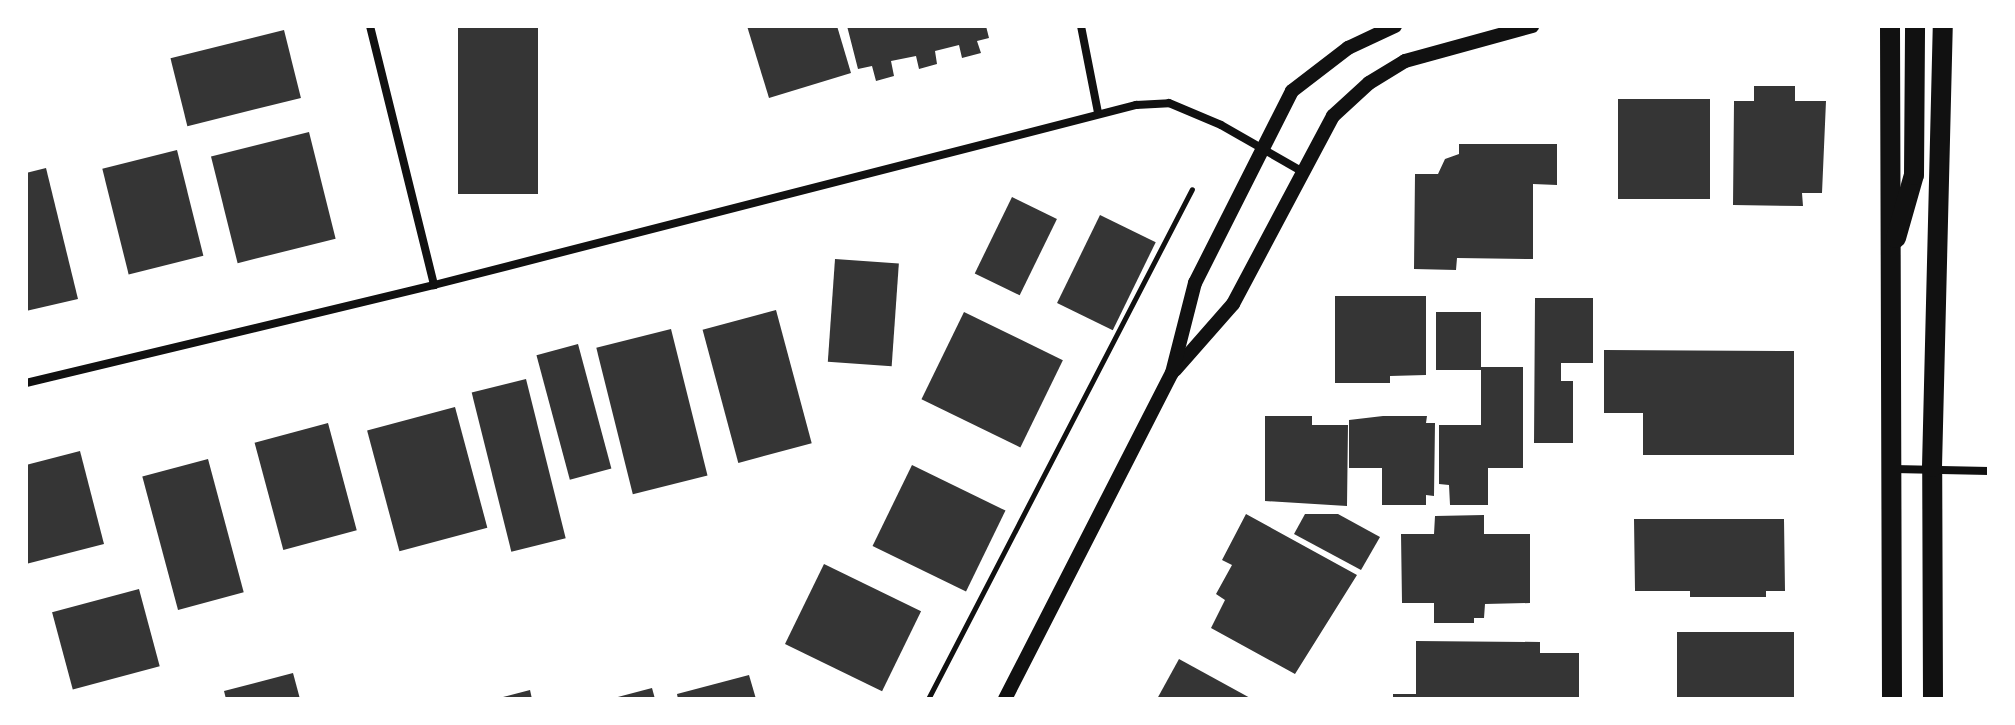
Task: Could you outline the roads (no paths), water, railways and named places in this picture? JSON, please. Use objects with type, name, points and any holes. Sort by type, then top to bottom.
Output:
[{"type":"main road","points":[[1890,26],[1892,699]]},
{"type":"main road","points":[[1892,249],[1914,175],[1915,26]]},
{"type":"main road","points":[[1933,699],[1932,467],[1943,28]]},
{"type":"street","points":[[370,26],[434,285]]},
{"type":"street","points":[[1081,26],[1098,113]]},
{"type":"street","points":[[1005,699],[1172,373],[1195,283],[1292,91],[1348,48],[1395,26]]},
{"type":"street","points":[[1172,373],[1233,304],[1333,116],[1369,83],[1405,61],[1532,26]]},
{"type":"street","points":[[26,383],[434,285],[1098,113],[1169,103],[1221,125],[1261,151],[1303,172]]},
{"type":"street","points":[[1889,469],[1932,467],[1989,471]]}]
